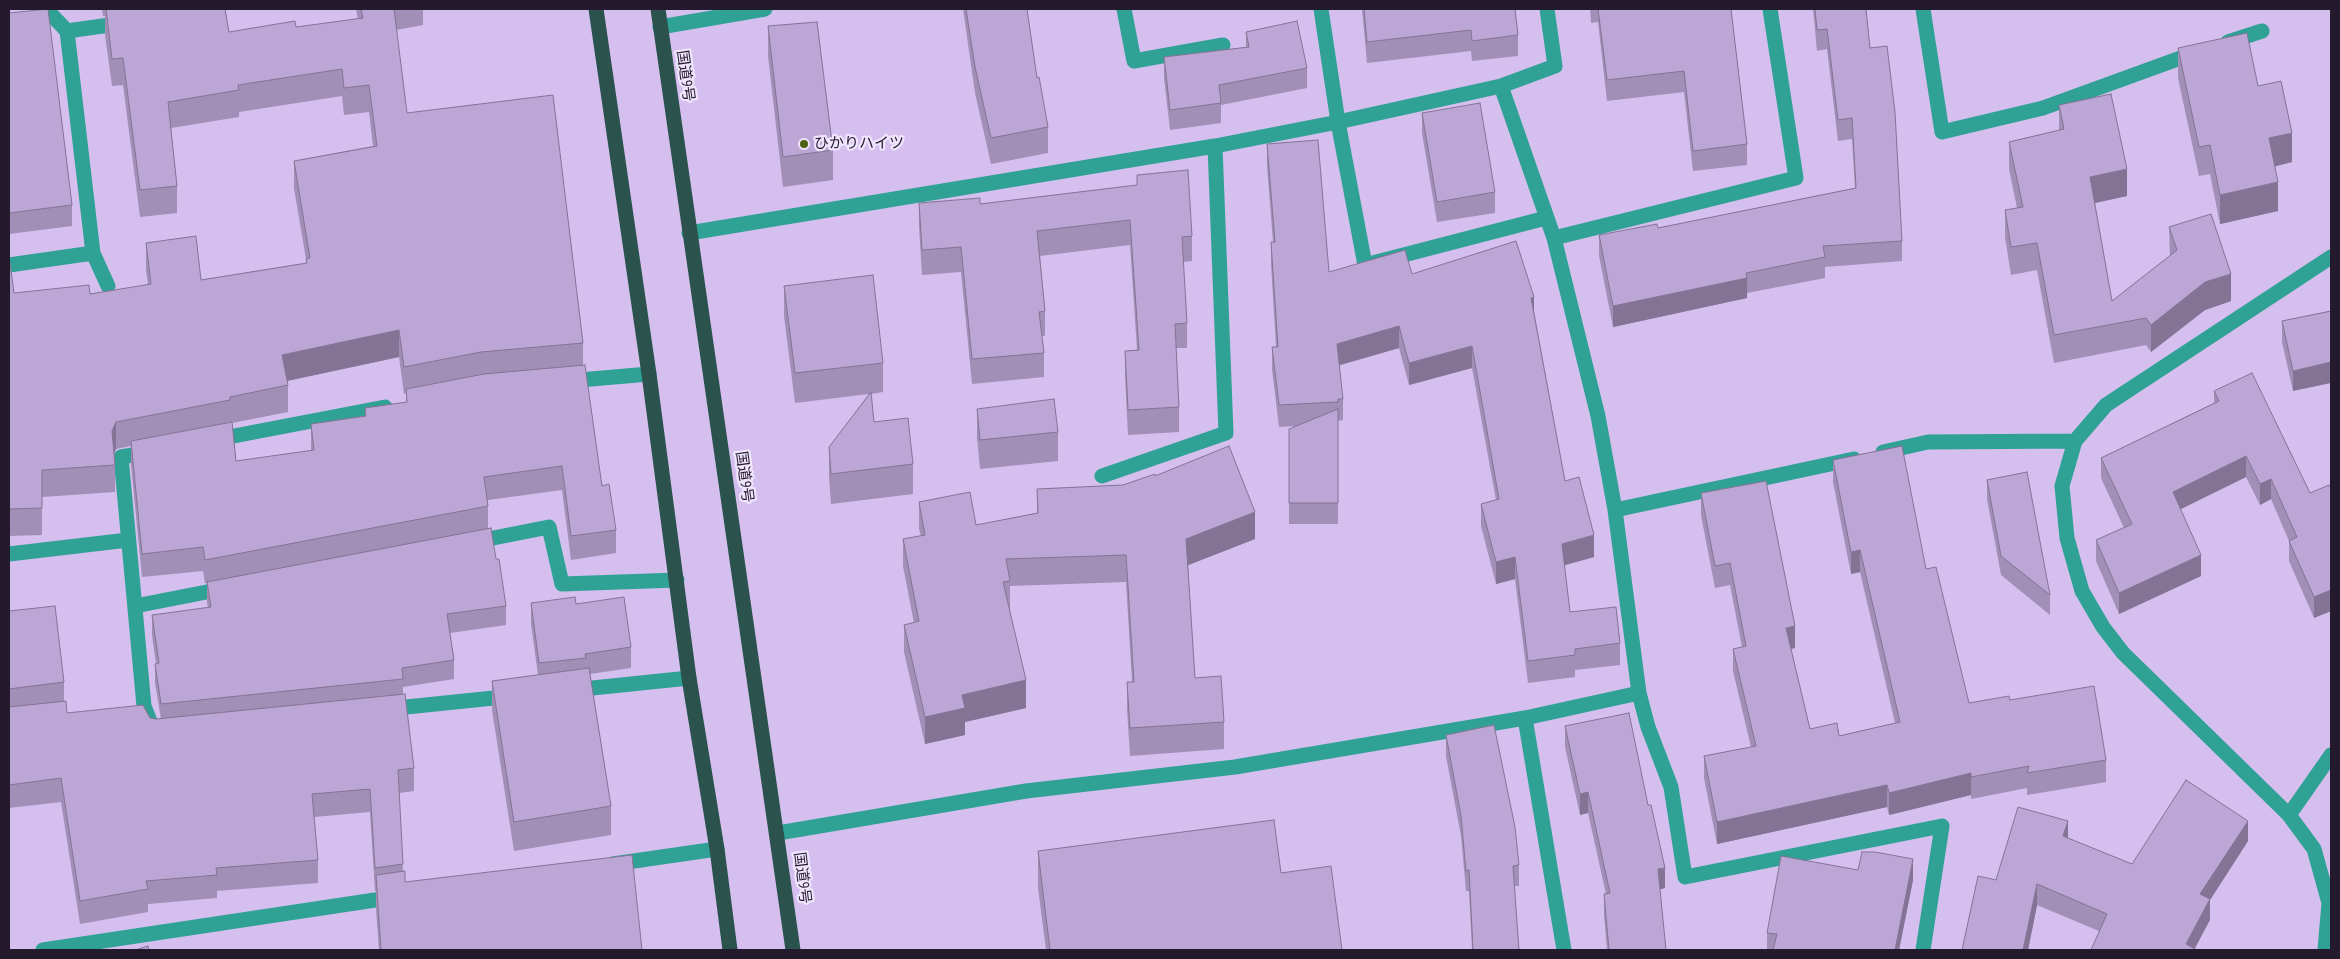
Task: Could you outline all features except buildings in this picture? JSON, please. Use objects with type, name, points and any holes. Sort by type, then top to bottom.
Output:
[{"type":"highway","points":[[596,9],[649,374],[689,678],[717,849],[730,950]]},
{"type":"highway","name":"国道9号","points":[[658,9],[689,233],[778,833],[793,950]]},
{"type":"street","points":[[46,9],[67,31],[93,253],[108,286]]},
{"type":"street","points":[[660,27],[765,9]]},
{"type":"street","points":[[1124,9],[1134,61],[1222,45]]},
{"type":"street","points":[[1321,9],[1338,122],[1365,265],[1546,218]]},
{"type":"street","points":[[689,233],[1215,146],[1338,122],[1501,86],[1555,66],[1547,9]]},
{"type":"street","points":[[1554,238],[1796,178],[1770,9]]},
{"type":"street","points":[[1923,9],[1942,132],[2043,108],[2142,70],[2262,30]]},
{"type":"street","points":[[67,31],[143,20]]},
{"type":"street","points":[[1501,86],[1554,238],[1598,416],[1615,510],[1639,692],[1648,727],[1671,787],[1685,876],[1942,826],[1924,950]]},
{"type":"street","points":[[1102,476],[1226,433],[1215,146]]},
{"type":"street","points":[[9,265],[93,253]]},
{"type":"street","points":[[2325,950],[2329,903],[2314,849],[2289,815],[2123,653],[2094,612],[2082,591],[2066,538],[2062,486],[2075,441],[2106,405],[2331,257]]},
{"type":"street","points":[[551,382],[649,374]]},
{"type":"street","points":[[199,442],[395,405]]},
{"type":"street","points":[[1615,510],[1928,442],[2075,441]]},
{"type":"street","points":[[165,732],[155,733],[144,706],[121,457],[170,448]]},
{"type":"street","points":[[463,544],[550,527],[562,584],[677,580]]},
{"type":"street","points":[[9,554],[128,540]]},
{"type":"street","points":[[135,606],[241,586]]},
{"type":"street","points":[[560,691],[689,678]]},
{"type":"street","points":[[778,833],[1026,791],[1235,767],[1525,718],[1639,692]]},
{"type":"street","points":[[373,711],[531,694]]},
{"type":"street","points":[[124,708],[144,706]]},
{"type":"street","points":[[1525,718],[1564,950]]},
{"type":"street","points":[[2289,815],[2331,754]]},
{"type":"street","points":[[600,866],[717,849]]},
{"type":"street","points":[[43,950],[414,894]]},
{"type":"place","name":"ひかりハイツ","points":[[804,144]]}]
